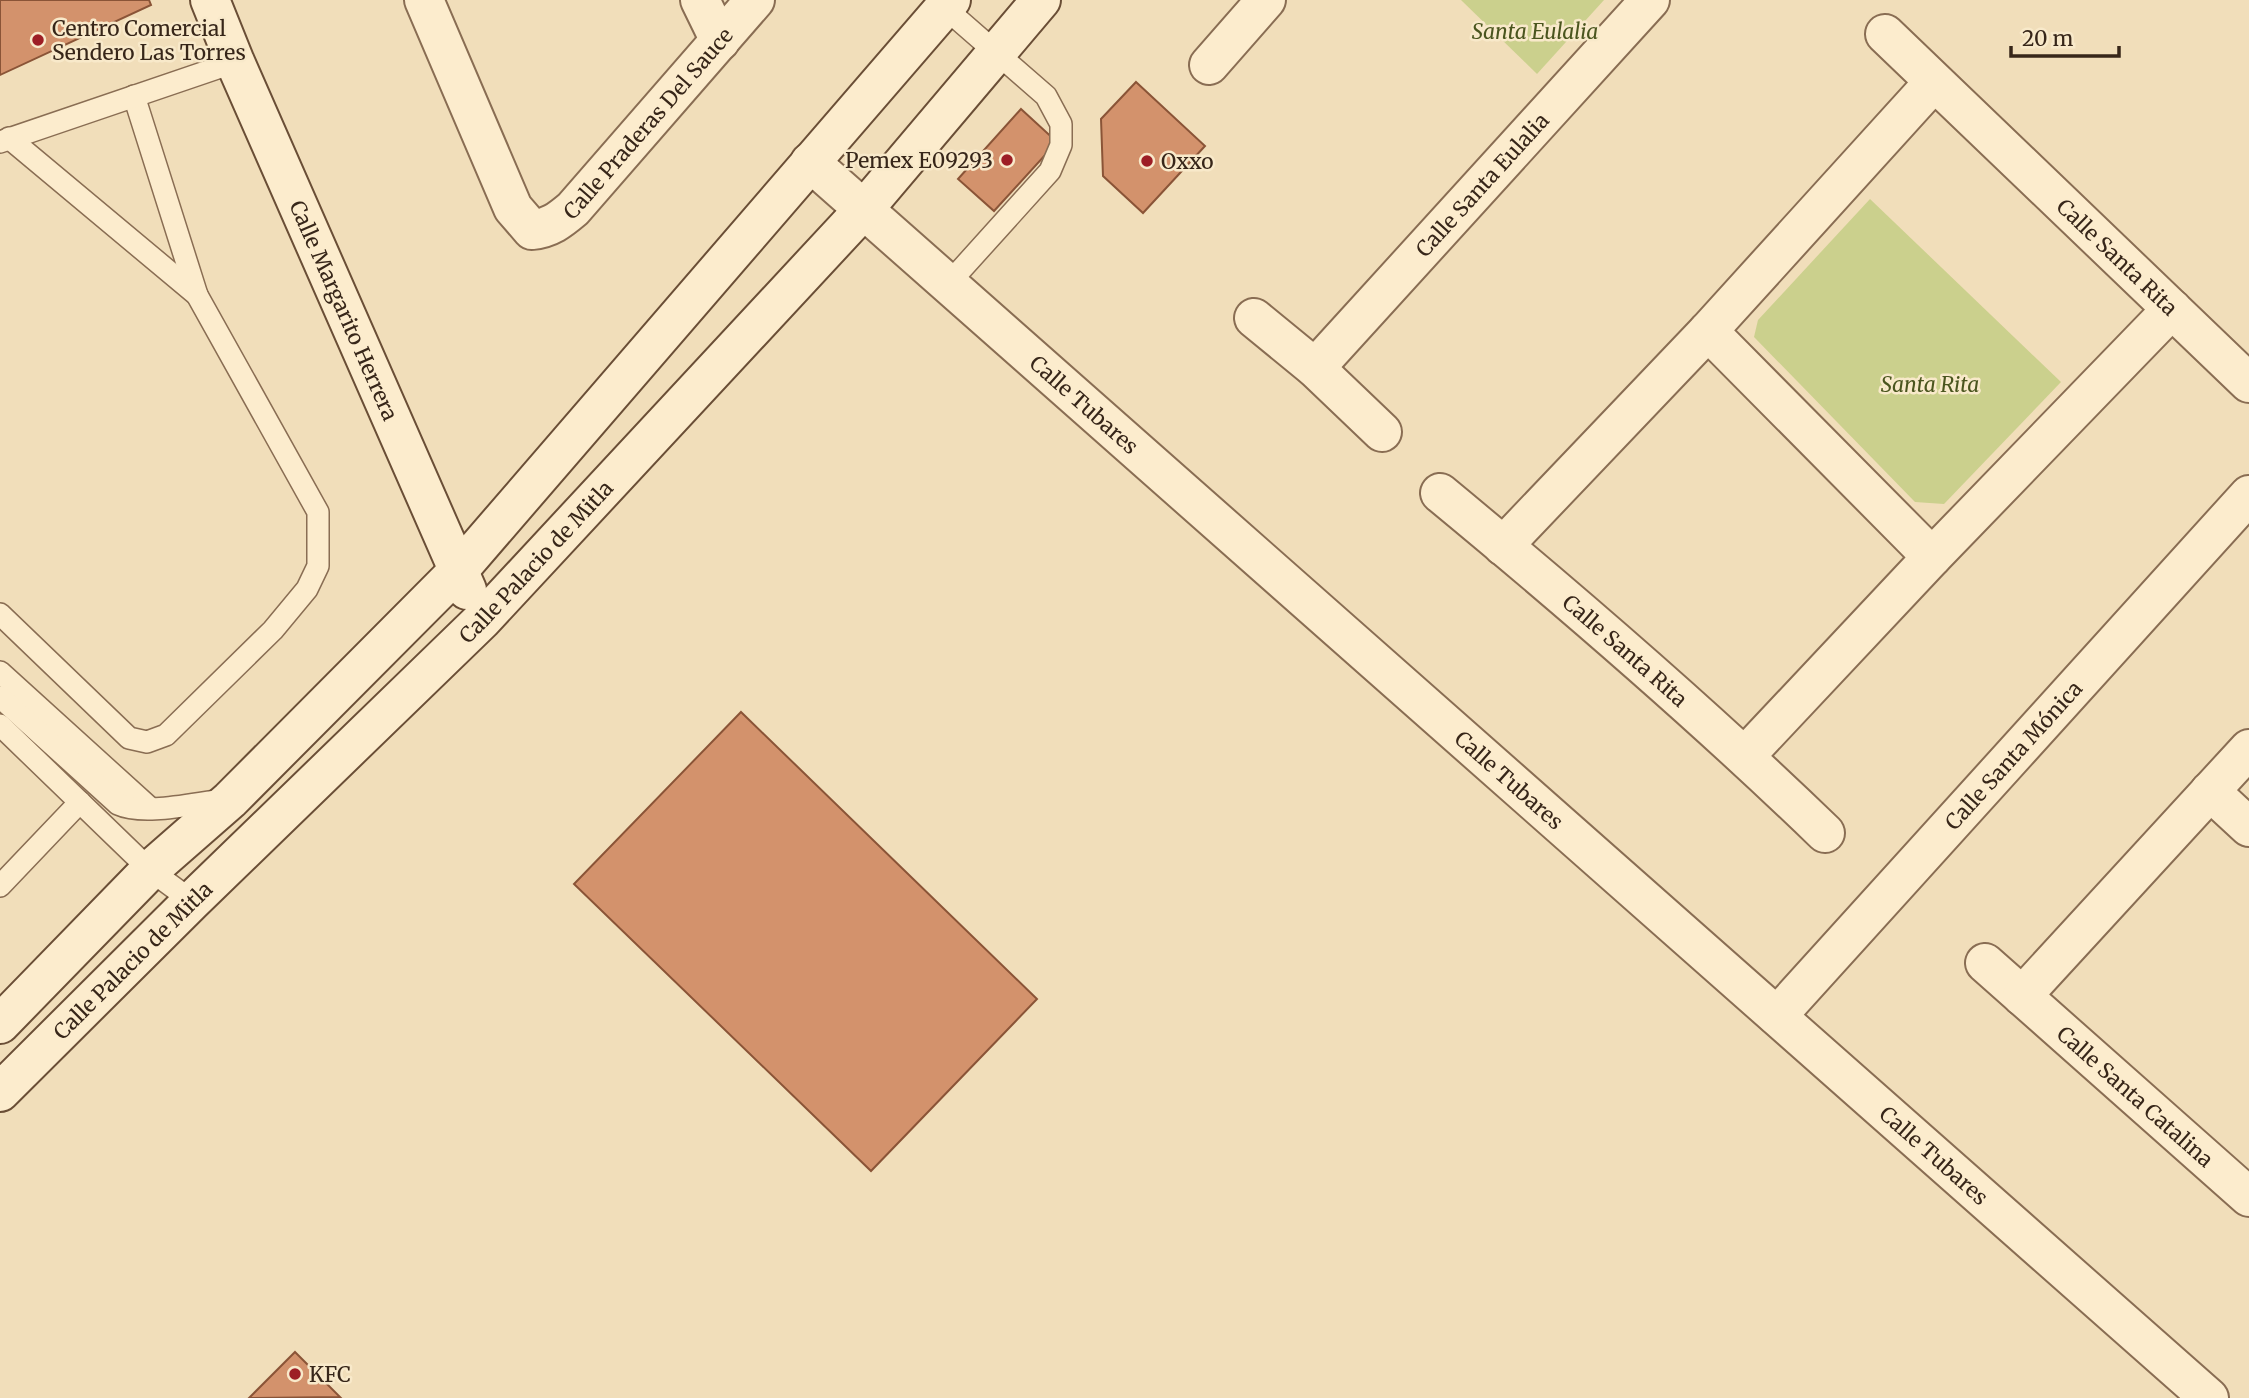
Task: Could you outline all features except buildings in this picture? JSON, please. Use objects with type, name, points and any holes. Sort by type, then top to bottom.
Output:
[{"type":"street","name":"Calle Margarito Herrera","points":[[210,0],[458,571],[482,620]]},
{"type":"street","name":"Calle Praderas Del Sauce","points":[[424,0],[513,208],[532,230],[546,229],[573,209],[755,0]]},
{"type":"street","points":[[700,0],[720,41]]},
{"type":"street","name":"Calle Palacio de Mitla","points":[[0,1092],[192,901],[482,620],[864,208],[1041,0]]},
{"type":"street","points":[[1209,65],[1266,0]]},
{"type":"street","name":"Calle Santa Eulalia","points":[[1315,368],[1650,0]]},
{"type":"street","points":[[0,1024],[150,870],[230,800],[458,571],[948,4]]},
{"type":"street","name":"Calle Santa Rita","points":[[1745,756],[1932,557],[2172,309],[1885,34]]},
{"type":"street","points":[[1503,546],[1708,331],[1934,82]]},
{"type":"street","name":"Calle Tubares","points":[[810,162],[2209,1398]]},
{"type":"street","points":[[2172,309],[2249,383]]},
{"type":"street","points":[[1254,318],[1315,368],[1382,432]]},
{"type":"street","points":[[1708,331],[1932,557]]},
{"type":"street","name":"Calle Santa Rita","points":[[1440,494],[1745,756],[1825,833]]},
{"type":"street","name":"Calle Santa Mónica","points":[[1777,1016],[2249,495]]},
{"type":"street","points":[[2022,996],[2249,749]]},
{"type":"street","points":[[2210,791],[2249,827]]},
{"type":"street","name":"Calle Santa Catalina","points":[[1985,963],[2249,1197]]},
{"type":"lane","points":[[948,4],[1046,96],[1061,124],[1061,145],[1051,172],[949,283]]},
{"type":"lane","points":[[5,140],[235,62]]},
{"type":"lane","points":[[0,614],[129,738],[147,741],[166,736],[274,630],[307,589],[318,566],[318,512],[197,295],[134,96]]},
{"type":"lane","points":[[5,140],[197,295]]},
{"type":"lane","points":[[0,672],[150,808]]},
{"type":"lane","points":[[0,697],[118,804],[128,808],[150,808],[230,800]]},
{"type":"lane","points":[[0,725],[150,870],[192,901]]},
{"type":"lane","points":[[0,886],[80,802]]},
{"type":"green space","name":"Santa Eulalia","points":[[1461,0],[1604,0],[1537,74]]},
{"type":"green space","name":"Santa Rita","points":[[1870,199],[2061,382],[1944,504],[1915,502],[1754,337],[1758,320]]},
{"type":"place","name":"Centro Comercial Sendero Las Torres","points":[[38,40]]},
{"type":"place","name":"Pemex E09293","points":[[1007,160]]},
{"type":"place","name":"Oxxo","points":[[1147,161]]},
{"type":"place","name":"KFC","points":[[295,1374]]}]
